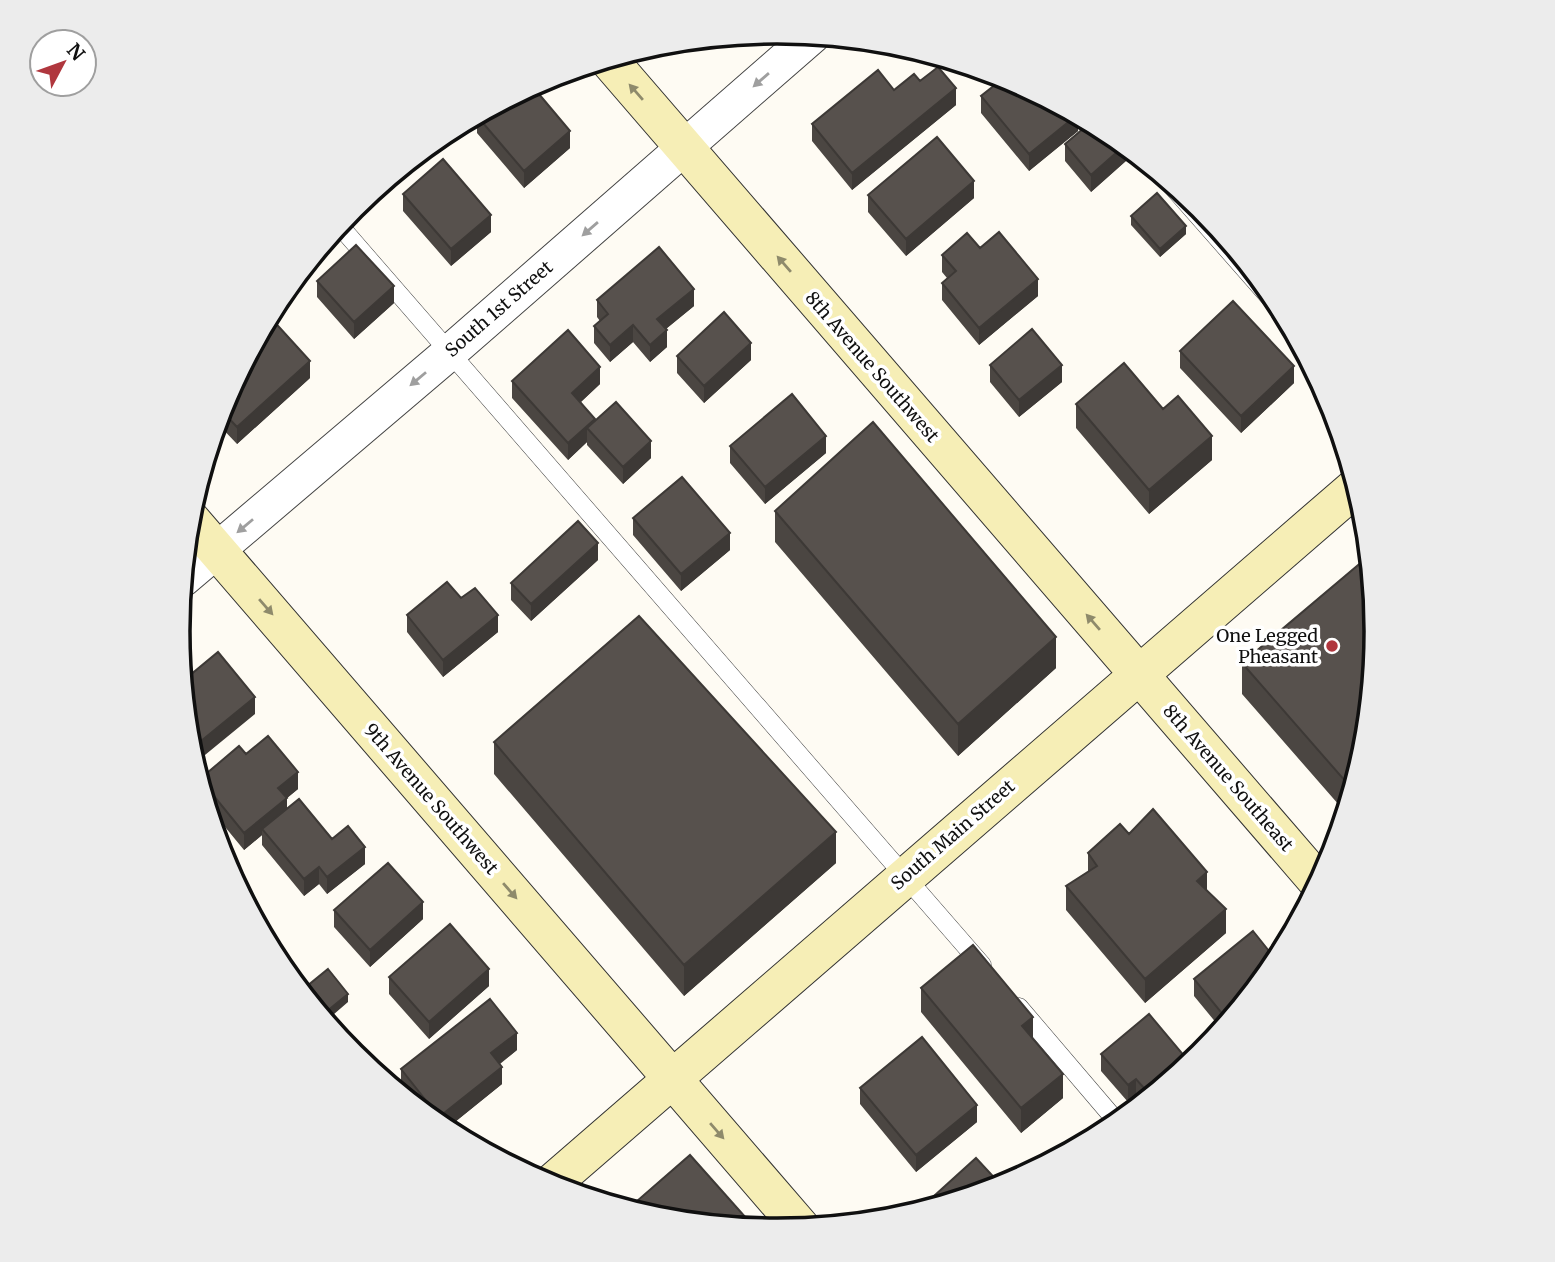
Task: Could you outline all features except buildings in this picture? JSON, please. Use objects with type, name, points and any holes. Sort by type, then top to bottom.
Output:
[{"type":"street","name":"South 1st Street","points":[[194,570],[449,353],[802,45]]},
{"type":"street","name":"8th Avenue Southwest","points":[[614,67],[1137,674]]},
{"type":"street","name":"South Main Street","points":[[560,1176],[1348,494]]},
{"type":"street","name":"9th Avenue Southwest","points":[[199,530],[792,1218]]},
{"type":"street","name":"8th Avenue Southeast","points":[[1137,674],[1312,874]]},
{"type":"lane","points":[[346,233],[1111,1114]]},
{"type":"place","name":"One Legged Pheasant","points":[[1332,646]]}]
